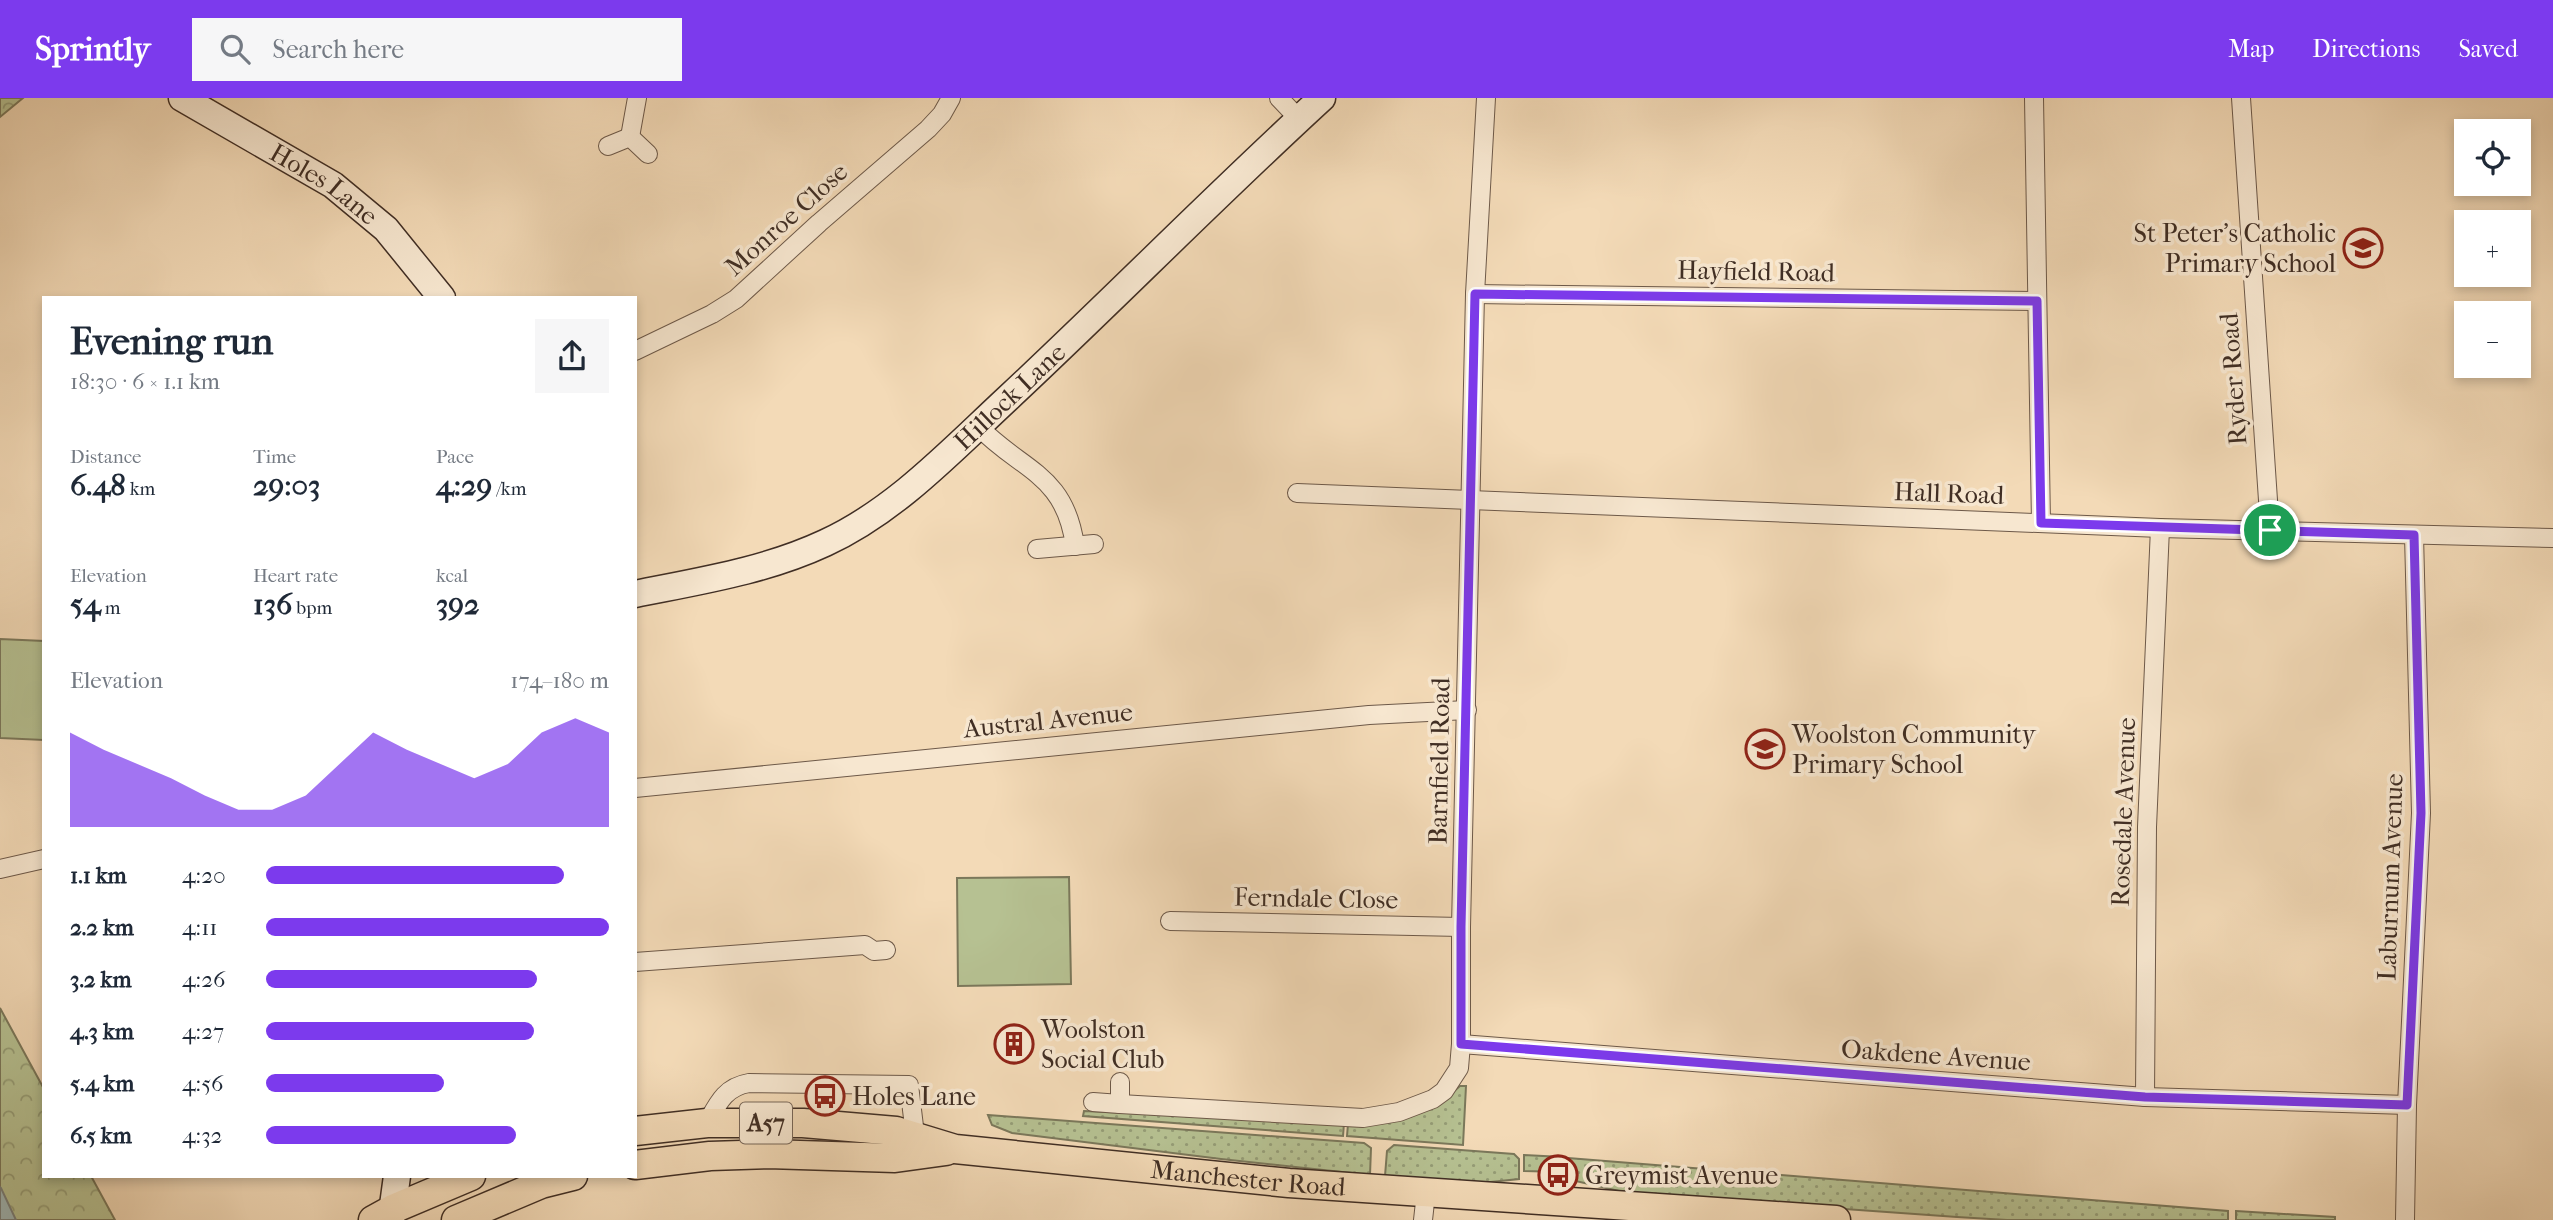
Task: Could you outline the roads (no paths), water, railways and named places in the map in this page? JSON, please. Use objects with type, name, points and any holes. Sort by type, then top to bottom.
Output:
[{"type":"main road","name":"Manchester Road","points":[[637,1131],[707,1123],[803,1123],[897,1131],[916,1146],[1289,1183],[1424,1207],[1836,1220]]},
{"type":"main road","name":"Manchester Road","points":[[637,1165],[710,1156],[756,1154],[895,1158],[916,1146]]},
{"type":"main road","points":[[386,1216],[467,1178]]},
{"type":"main road","points":[[456,1220],[541,1184],[565,1178]]},
{"type":"street","name":"Holes Lane","points":[[182,98],[209,104],[333,185],[386,229],[440,296]]},
{"type":"street","points":[[629,137],[637,98]]},
{"type":"street","name":"Monroe Close","points":[[637,350],[701,320],[736,299],[928,129],[942,114],[951,98]]},
{"type":"street","points":[[1279,98],[1299,119]]},
{"type":"street","name":"Hillock Lane","points":[[637,594],[775,562],[825,543],[877,513],[928,472],[978,426],[1322,98]]},
{"type":"street","name":"Barnfield Road","points":[[1093,1102],[1346,1118],[1381,1116],[1416,1107],[1444,1091],[1459,1068],[1475,294],[1486,98]]},
{"type":"street","points":[[2034,98],[2041,523]]},
{"type":"street","name":"Ryder Road","points":[[2242,98],[2270,530]]},
{"type":"street","points":[[608,146],[629,137]]},
{"type":"street","points":[[629,137],[648,154]]},
{"type":"street","name":"Hayfield Road","points":[[1475,294],[2037,301]]},
{"type":"street","points":[[978,426],[994,443],[1032,468],[1056,493],[1065,506],[1075,546]]},
{"type":"street","name":"Hall Road","points":[[1297,494],[2160,528],[2553,538]]},
{"type":"street","name":"Rosedale Avenue","points":[[2145,1097],[2147,827],[2160,528]]},
{"type":"street","name":"Laburnum Avenue","points":[[2405,1220],[2407,1105],[2421,813],[2414,535]]},
{"type":"street","points":[[1037,549],[1094,544]]},
{"type":"street","name":"Austral Avenue","points":[[637,788],[1369,715],[1467,710]]},
{"type":"street","points":[[0,869],[42,859]]},
{"type":"street","name":"Ferndale Close","points":[[1170,921],[1461,927]]},
{"type":"street","points":[[637,962],[865,945],[874,951],[886,950]]},
{"type":"street","name":"Oakdene Avenue","points":[[1461,1044],[2145,1097],[2407,1105]]},
{"type":"street","points":[[1120,1082],[1120,1104]]},
{"type":"street","points":[[707,1123],[721,1097],[729,1089],[739,1085],[909,1085],[916,1146]]},
{"type":"street","points":[[386,1216],[396,1178]]},
{"type":"water","points":[[1,1188],[16,1220],[0,1220]]},
{"type":"place","name":"St Peter's Catholic Primary School","points":[[2363,248]]},
{"type":"place","name":"Woolston Community Primary School","points":[[1765,749]]},
{"type":"place","name":"Woolston Social Club","points":[[1014,1044]]},
{"type":"place","name":"Holes Lane","points":[[825,1096]]},
{"type":"place","name":"Greymist Avenue","points":[[1558,1175]]}]
